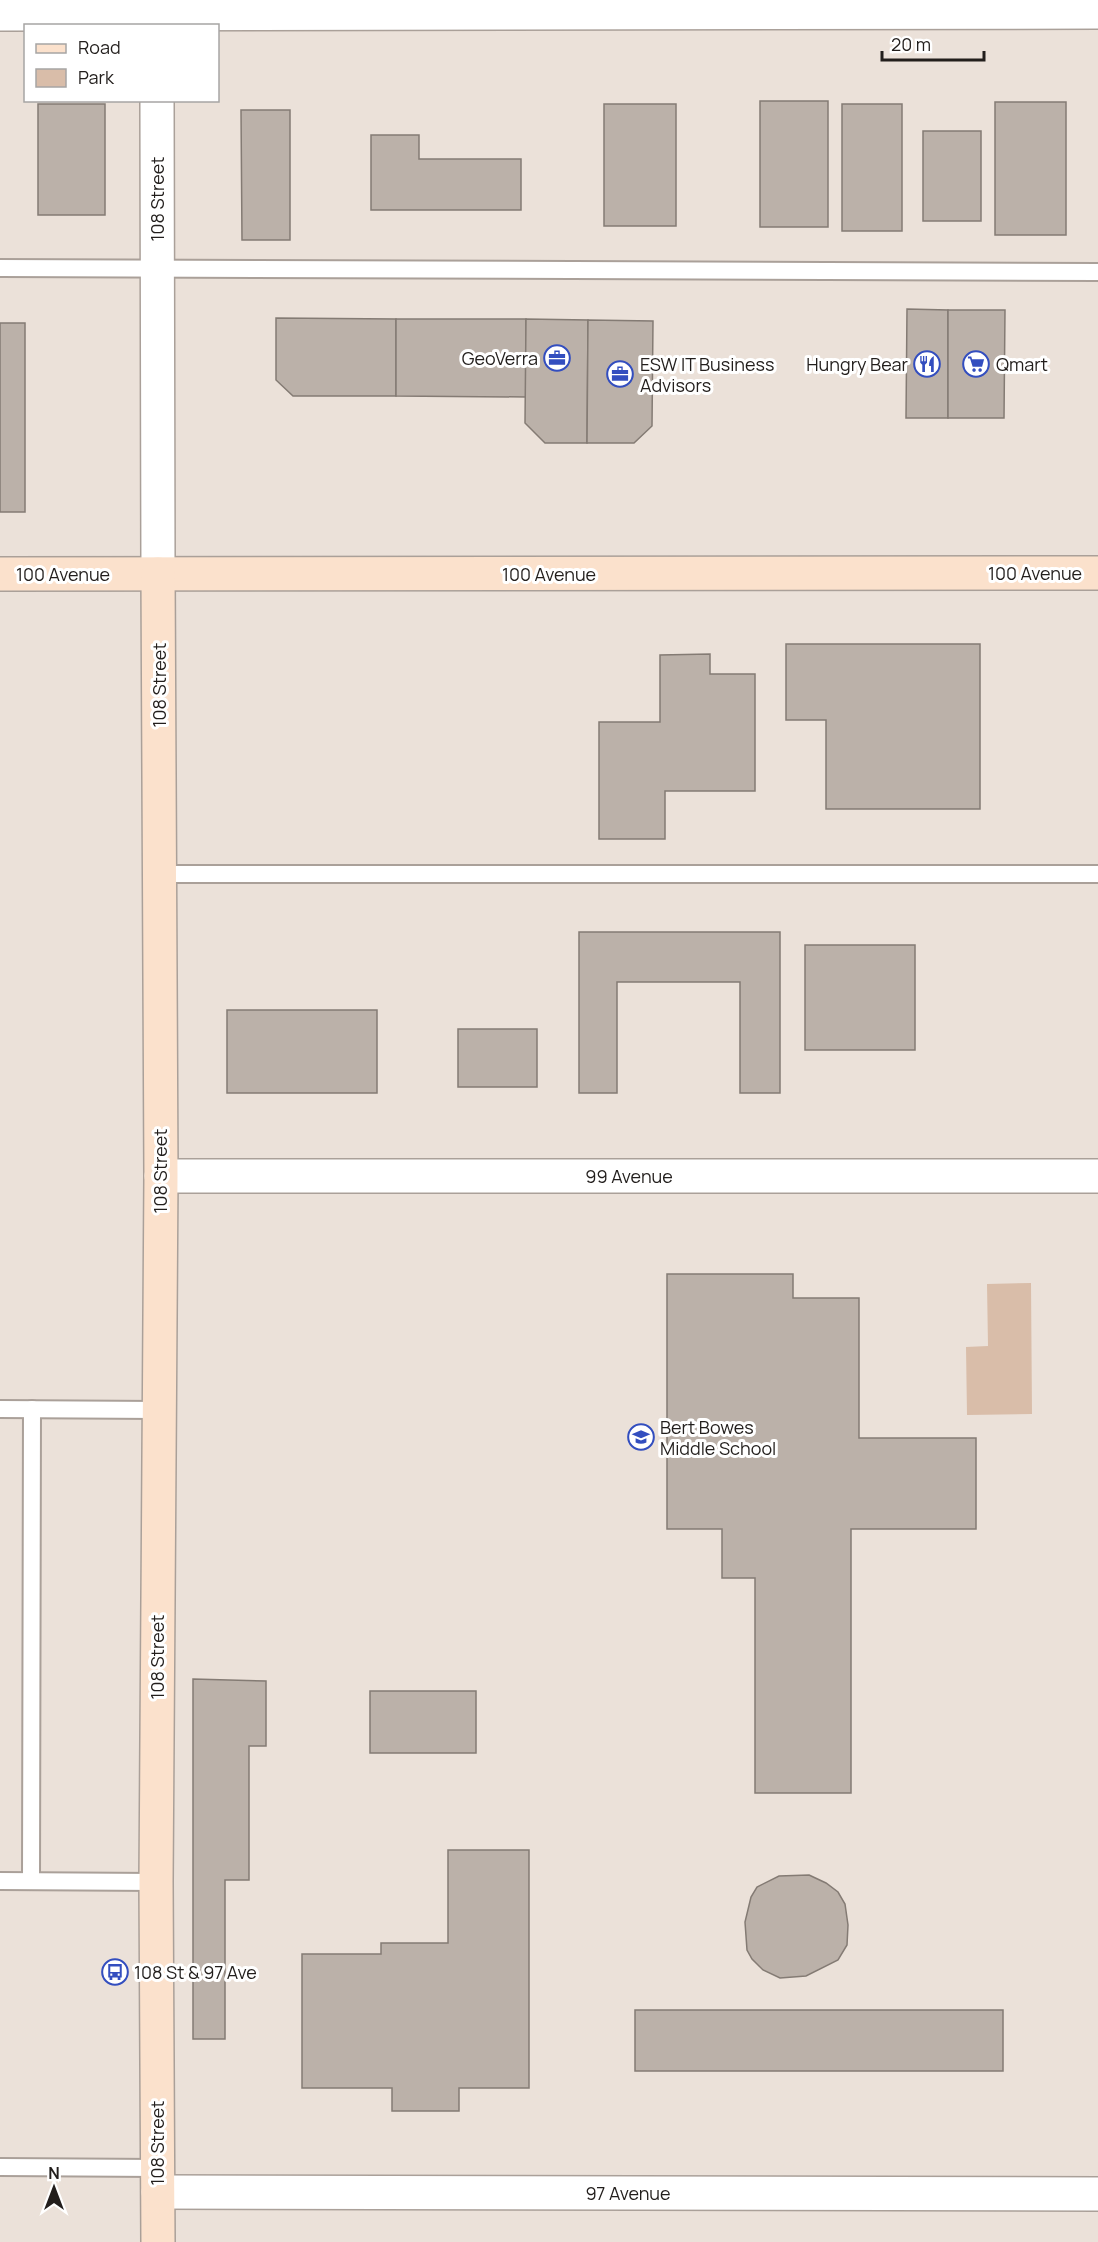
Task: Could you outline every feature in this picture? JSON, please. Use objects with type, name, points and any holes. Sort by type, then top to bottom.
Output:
[{"type":"street","points":[[0,14],[1098,12]]},
{"type":"street","name":"108 Street","points":[[157,102],[161,1176],[156,1882],[158,2242]]},
{"type":"street","name":"100 Avenue","points":[[0,574],[1098,573]]},
{"type":"street","name":"99 Avenue","points":[[161,1176],[1098,1176]]},
{"type":"street","name":"97 Avenue","points":[[158,2180],[1098,2194]]},
{"type":"lane","points":[[0,268],[1098,273]]},
{"type":"lane","points":[[160,874],[1098,874]]},
{"type":"lane","points":[[0,1409],[158,1410]]},
{"type":"lane","points":[[31,1881],[32,1409]]},
{"type":"lane","points":[[0,1881],[156,1882]]},
{"type":"lane","points":[[0,2167],[158,2180]]},
{"type":"green space","points":[[1031,1283],[1032,1414],[967,1415],[966,1347],[988,1346],[987,1284]]},
{"type":"building","points":[[760,101],[828,101],[828,227],[760,227]]},
{"type":"building","points":[[995,102],[1066,102],[1066,235],[995,235]]},
{"type":"building","points":[[38,104],[105,104],[105,215],[38,215]]},
{"type":"building","points":[[604,104],[676,104],[676,226],[604,226]]},
{"type":"building","points":[[842,104],[902,104],[902,231],[842,231]]},
{"type":"building","points":[[241,110],[290,110],[290,240],[242,240]]},
{"type":"building","points":[[923,131],[981,131],[981,221],[923,221]]},
{"type":"building","points":[[371,135],[419,135],[419,159],[521,159],[521,210],[371,210]]},
{"type":"building","name":"Hungry Bear","points":[[907,309],[948,310],[948,418],[906,418]]},
{"type":"building","name":"Qmart","points":[[948,310],[1005,310],[1004,418],[948,418]]},
{"type":"building","points":[[276,318],[396,319],[396,396],[293,396],[276,380]]},
{"type":"building","points":[[396,319],[526,319],[526,397],[396,396]]},
{"type":"building","name":"GeoVerra","points":[[526,319],[588,320],[587,443],[545,443],[525,423]]},
{"type":"building","name":"ESW IT Business Advisors","points":[[588,320],[653,321],[652,426],[634,443],[587,443]]},
{"type":"building","points":[[0,323],[25,323],[25,512],[0,512]]},
{"type":"building","points":[[786,644],[980,644],[980,809],[826,809],[826,720],[786,720]]},
{"type":"building","points":[[710,654],[710,674],[755,674],[755,791],[665,791],[665,839],[599,839],[599,722],[660,722],[660,655]]},
{"type":"building","points":[[579,932],[780,932],[780,1093],[740,1093],[740,982],[617,982],[617,1093],[579,1093]]},
{"type":"building","points":[[805,945],[915,945],[915,1050],[805,1050]]},
{"type":"building","points":[[227,1010],[377,1010],[377,1093],[227,1093]]},
{"type":"building","points":[[458,1029],[537,1029],[537,1087],[458,1087]]},
{"type":"building","points":[[667,1274],[793,1274],[793,1298],[859,1298],[859,1438],[976,1438],[976,1529],[851,1529],[851,1793],[755,1793],[755,1578],[722,1578],[722,1529],[667,1529]]},
{"type":"building","points":[[193,1679],[266,1681],[266,1746],[249,1746],[249,1880],[225,1880],[225,2039],[193,2039]]},
{"type":"building","points":[[370,1691],[476,1691],[476,1753],[370,1753]]},
{"type":"building","points":[[448,1850],[529,1850],[529,2088],[459,2088],[459,2111],[392,2111],[392,2088],[302,2088],[302,1954],[381,1954],[381,1943],[448,1943]]},
{"type":"building","points":[[809,1875],[838,1892],[845,1904],[848,1925],[847,1945],[838,1960],[806,1976],[780,1978],[763,1970],[747,1950],[745,1922],[751,1897],[757,1887],[779,1876]]},
{"type":"building","points":[[635,2010],[1003,2010],[1003,2071],[635,2071]]},
{"type":"place","name":"GeoVerra","points":[[557,358]]},
{"type":"place","name":"Hungry Bear","points":[[927,364]]},
{"type":"place","name":"Qmart","points":[[976,364]]},
{"type":"place","name":"ESW IT Business Advisors","points":[[620,374]]},
{"type":"place","name":"Bert Bowes Middle School","points":[[641,1437]]},
{"type":"place","name":"108 St & 97 Ave","points":[[115,1972]]}]
